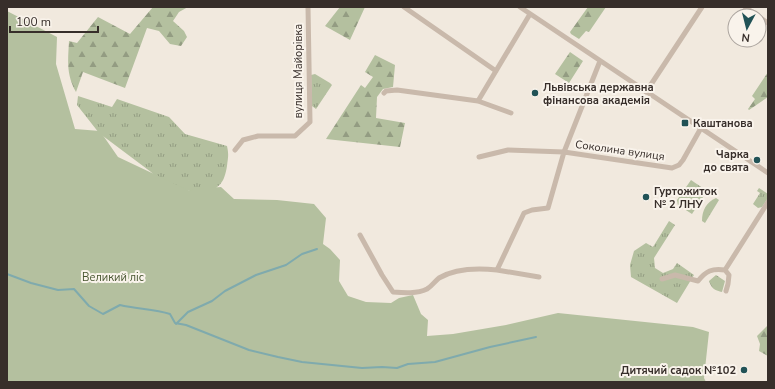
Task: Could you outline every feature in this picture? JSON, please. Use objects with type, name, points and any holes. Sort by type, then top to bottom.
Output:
[{"type":"street","name":"вулиця Майорівка","points":[[234,150],[243,140],[258,136],[295,136],[310,122],[308,7]]},
{"type":"street","points":[[404,7],[496,71]]},
{"type":"street","points":[[520,7],[768,173]]},
{"type":"street","points":[[646,92],[702,7]]},
{"type":"street","points":[[478,101],[530,14]]},
{"type":"street","points":[[479,157],[508,150],[564,152],[600,61]]},
{"type":"street","points":[[384,93],[386,91],[397,90],[478,101],[511,112]]},
{"type":"street","name":"Соколина вулиця","points":[[498,270],[524,213],[532,210],[548,208],[564,152],[672,168],[679,165],[683,160],[701,128]]},
{"type":"street","points":[[725,270],[768,202]]},
{"type":"street","points":[[360,235],[393,292],[406,294],[427,289],[439,278],[455,272],[482,268],[539,277]]},
{"type":"street","points":[[662,278],[675,274],[698,281],[710,270],[725,270],[729,275],[726,291]]},
{"type":"green space","points":[[153,7],[188,7],[179,12],[173,21],[184,31],[187,37],[181,46],[170,44],[159,31],[147,28],[125,88],[83,72],[76,92],[69,73],[69,41],[77,43],[98,17],[130,34]]},
{"type":"green space","points":[[340,7],[365,7],[350,40],[325,26]]},
{"type":"green space","points":[[588,7],[606,7],[589,32],[586,31],[579,39],[570,32]]},
{"type":"green space","name":"Великий ліс","points":[[7,11],[57,37],[56,64],[75,129],[100,131],[118,157],[190,191],[193,189],[221,187],[234,199],[277,200],[314,204],[326,218],[323,244],[340,260],[339,281],[348,296],[366,302],[391,303],[399,298],[413,295],[421,314],[428,320],[427,336],[453,334],[506,325],[558,313],[693,327],[709,332],[704,378],[706,382],[7,382]]},
{"type":"green space","points":[[570,52],[583,61],[569,83],[555,74]]},
{"type":"green space","points":[[375,55],[395,65],[393,87],[383,89],[377,97],[376,118],[405,123],[400,147],[326,139],[361,85],[365,88],[373,77],[365,72]]},
{"type":"green space","points":[[768,72],[768,97],[749,110],[748,109],[755,99],[752,96]]},
{"type":"green space","points":[[315,74],[332,85],[316,109],[312,106],[311,75]]},
{"type":"green space","points":[[78,96],[112,107],[117,99],[169,117],[185,134],[227,146],[227,166],[223,181],[218,187],[205,195],[163,184],[151,172],[99,133],[77,105]]},
{"type":"green space","points":[[691,180],[707,191],[692,214],[678,205],[677,200]]},
{"type":"green space","points":[[759,188],[768,194],[768,198],[762,207],[758,208],[753,204],[760,193],[757,191]]},
{"type":"green space","points":[[716,198],[719,200],[705,223],[702,221],[704,210],[707,204]]},
{"type":"green space","points":[[669,221],[675,225],[654,258],[655,268],[663,273],[673,269],[677,263],[694,275],[677,303],[631,277],[630,265],[634,251],[646,243],[653,247]]},
{"type":"green space","points":[[716,275],[725,281],[722,292],[714,289],[709,281]]},
{"type":"green space","points":[[768,325],[768,356],[759,351],[760,344],[757,336]]},
{"type":"waterway","points":[[176,324],[188,312],[212,301],[225,291],[256,275],[286,265],[302,254],[317,249]]},
{"type":"waterway","points":[[7,274],[31,283],[58,290],[74,289],[89,306],[103,314],[120,305],[164,312],[170,314],[175,323],[186,325],[249,350],[302,362],[362,368],[397,368],[408,364],[435,362],[490,347],[536,337]]},
{"type":"place","name":"Львівська державна фінансова академія","points":[[535,93]]},
{"type":"place","name":"Каштанова","points":[[685,123]]},
{"type":"place","name":"Чарка до свята","points":[[757,160]]},
{"type":"place","name":"Гуртожиток № 2 ЛНУ","points":[[646,197]]},
{"type":"place","name":"Дитячий садок №102","points":[[744,370]]}]
